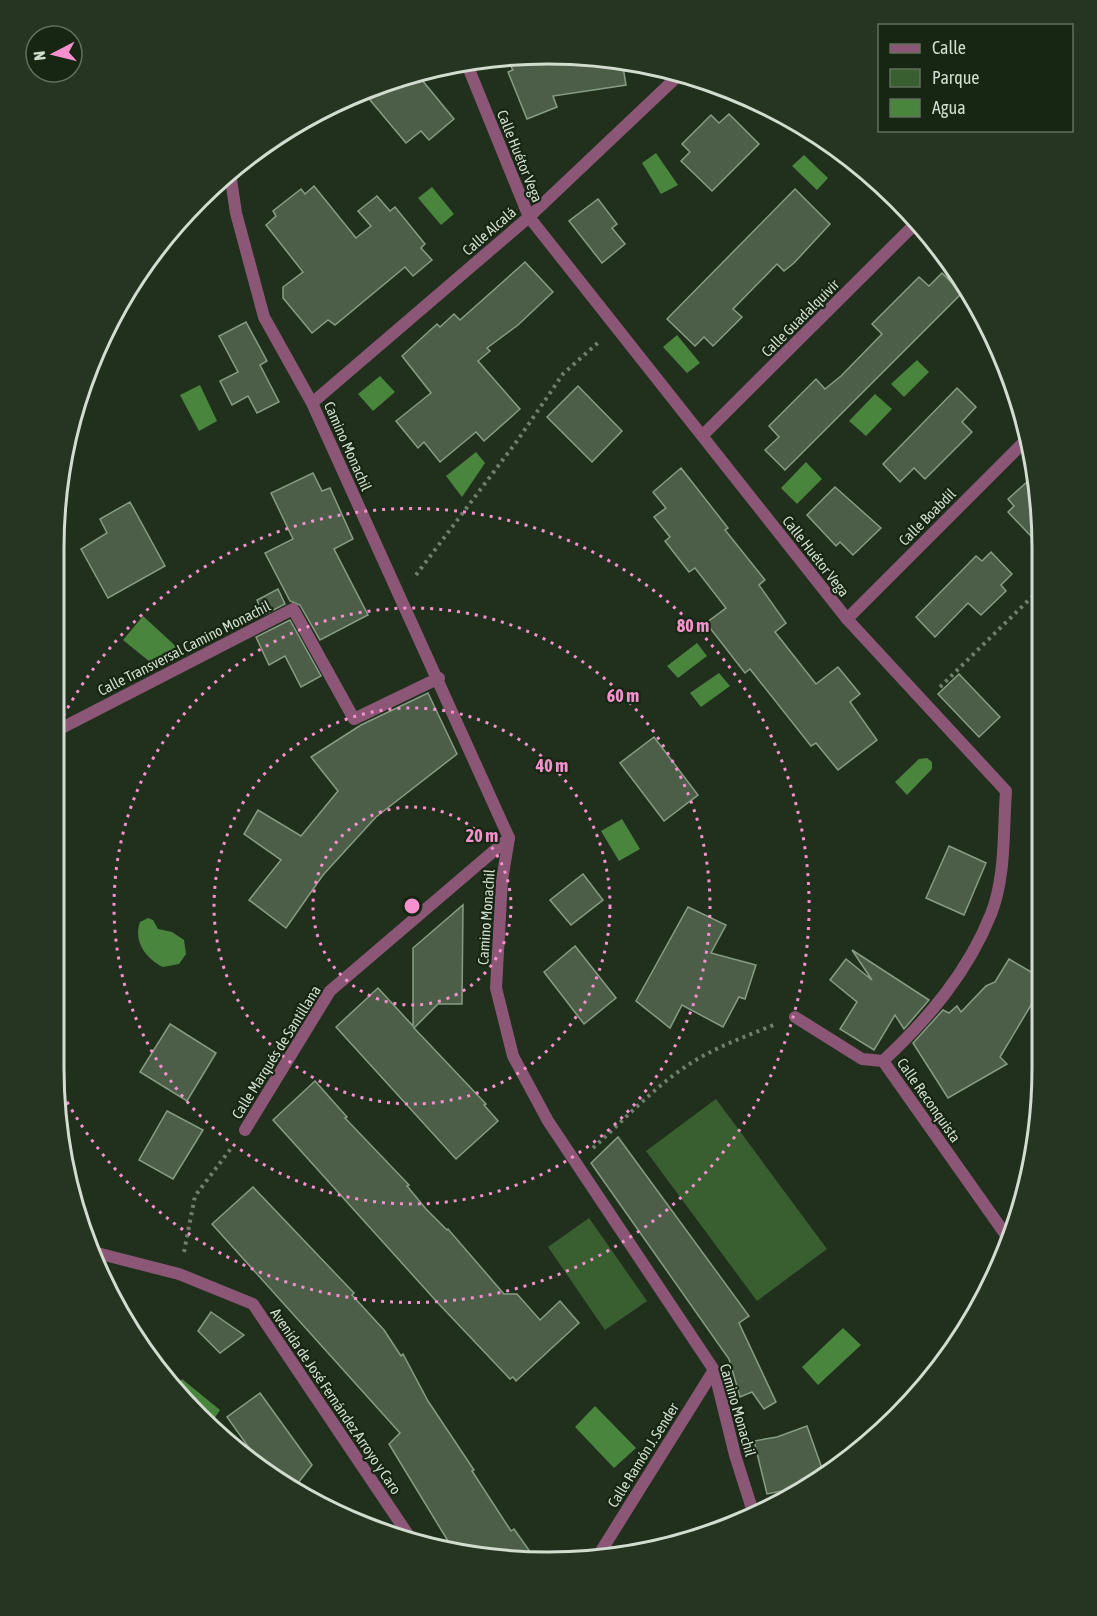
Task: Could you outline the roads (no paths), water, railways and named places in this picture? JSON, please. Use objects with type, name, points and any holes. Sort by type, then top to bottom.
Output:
[{"type":"street","name":"Calle Huétor Vega","points":[[470,71],[529,217],[847,619],[1006,791],[1002,867],[991,913],[968,959],[921,1026],[883,1061]]},
{"type":"street","name":"Calle Alcalá","points":[[312,403],[529,217],[673,81]]},
{"type":"street","name":"Camino Monachil","points":[[232,183],[236,213],[264,317],[312,403],[398,598],[439,678],[509,838],[502,880],[496,988],[513,1056],[548,1121],[714,1370],[735,1455],[751,1507]]},
{"type":"street","name":"Calle Guadalquivir","points":[[703,435],[911,228]]},
{"type":"street","name":"Calle Boabdil","points":[[847,619],[1021,445]]},
{"type":"street","name":"Calle Transversal Camino Monachil","points":[[64,727],[293,609],[354,719],[439,678]]},
{"type":"street","name":"Calle Marqués de Santillana","points":[[245,1130],[330,991],[509,838]]},
{"type":"street","name":"Calle Reconquista","points":[[795,1017],[862,1059],[883,1061],[1004,1232]]},
{"type":"street","name":"Avenida de José Fernández Arroyo y Caro","points":[[102,1254],[180,1274],[253,1304],[405,1529]]},
{"type":"street","name":"Calle Ramón J. Sender","points":[[603,1548],[714,1370]]},
{"type":"water","points":[[656,153],[678,185],[661,194],[642,163]]},
{"type":"water","points":[[804,155],[828,178],[817,190],[792,166]]},
{"type":"water","points":[[432,187],[454,214],[441,225],[418,198]]},
{"type":"water","points":[[677,335],[700,363],[687,373],[663,347]]},
{"type":"water","points":[[917,360],[929,372],[904,397],[891,384]]},
{"type":"water","points":[[380,376],[395,392],[373,411],[358,394]]},
{"type":"water","points":[[200,385],[217,421],[199,431],[180,395]]},
{"type":"water","points":[[875,394],[892,409],[866,436],[849,421]]},
{"type":"water","points":[[476,452],[485,463],[462,497],[446,476]]},
{"type":"water","points":[[806,462],[822,479],[797,504],[781,488]]},
{"type":"water","points":[[143,616],[181,651],[155,666],[123,640]]},
{"type":"water","points":[[697,643],[707,656],[678,678],[667,666]]},
{"type":"water","points":[[719,673],[730,686],[701,707],[690,693]]},
{"type":"water","points":[[927,758],[932,762],[932,769],[907,795],[895,782],[919,759]]},
{"type":"water","points":[[622,819],[640,849],[619,861],[601,831]]},
{"type":"water","points":[[148,918],[153,920],[158,929],[172,932],[184,940],[186,954],[179,964],[163,967],[146,954],[138,936],[138,929],[140,922]]},
{"type":"water","points":[[843,1328],[861,1345],[818,1385],[802,1367]]},
{"type":"water","points":[[182,1379],[220,1410],[215,1418],[206,1410],[180,1381]]},
{"type":"water","points":[[595,1406],[636,1448],[614,1468],[575,1427]]}]
